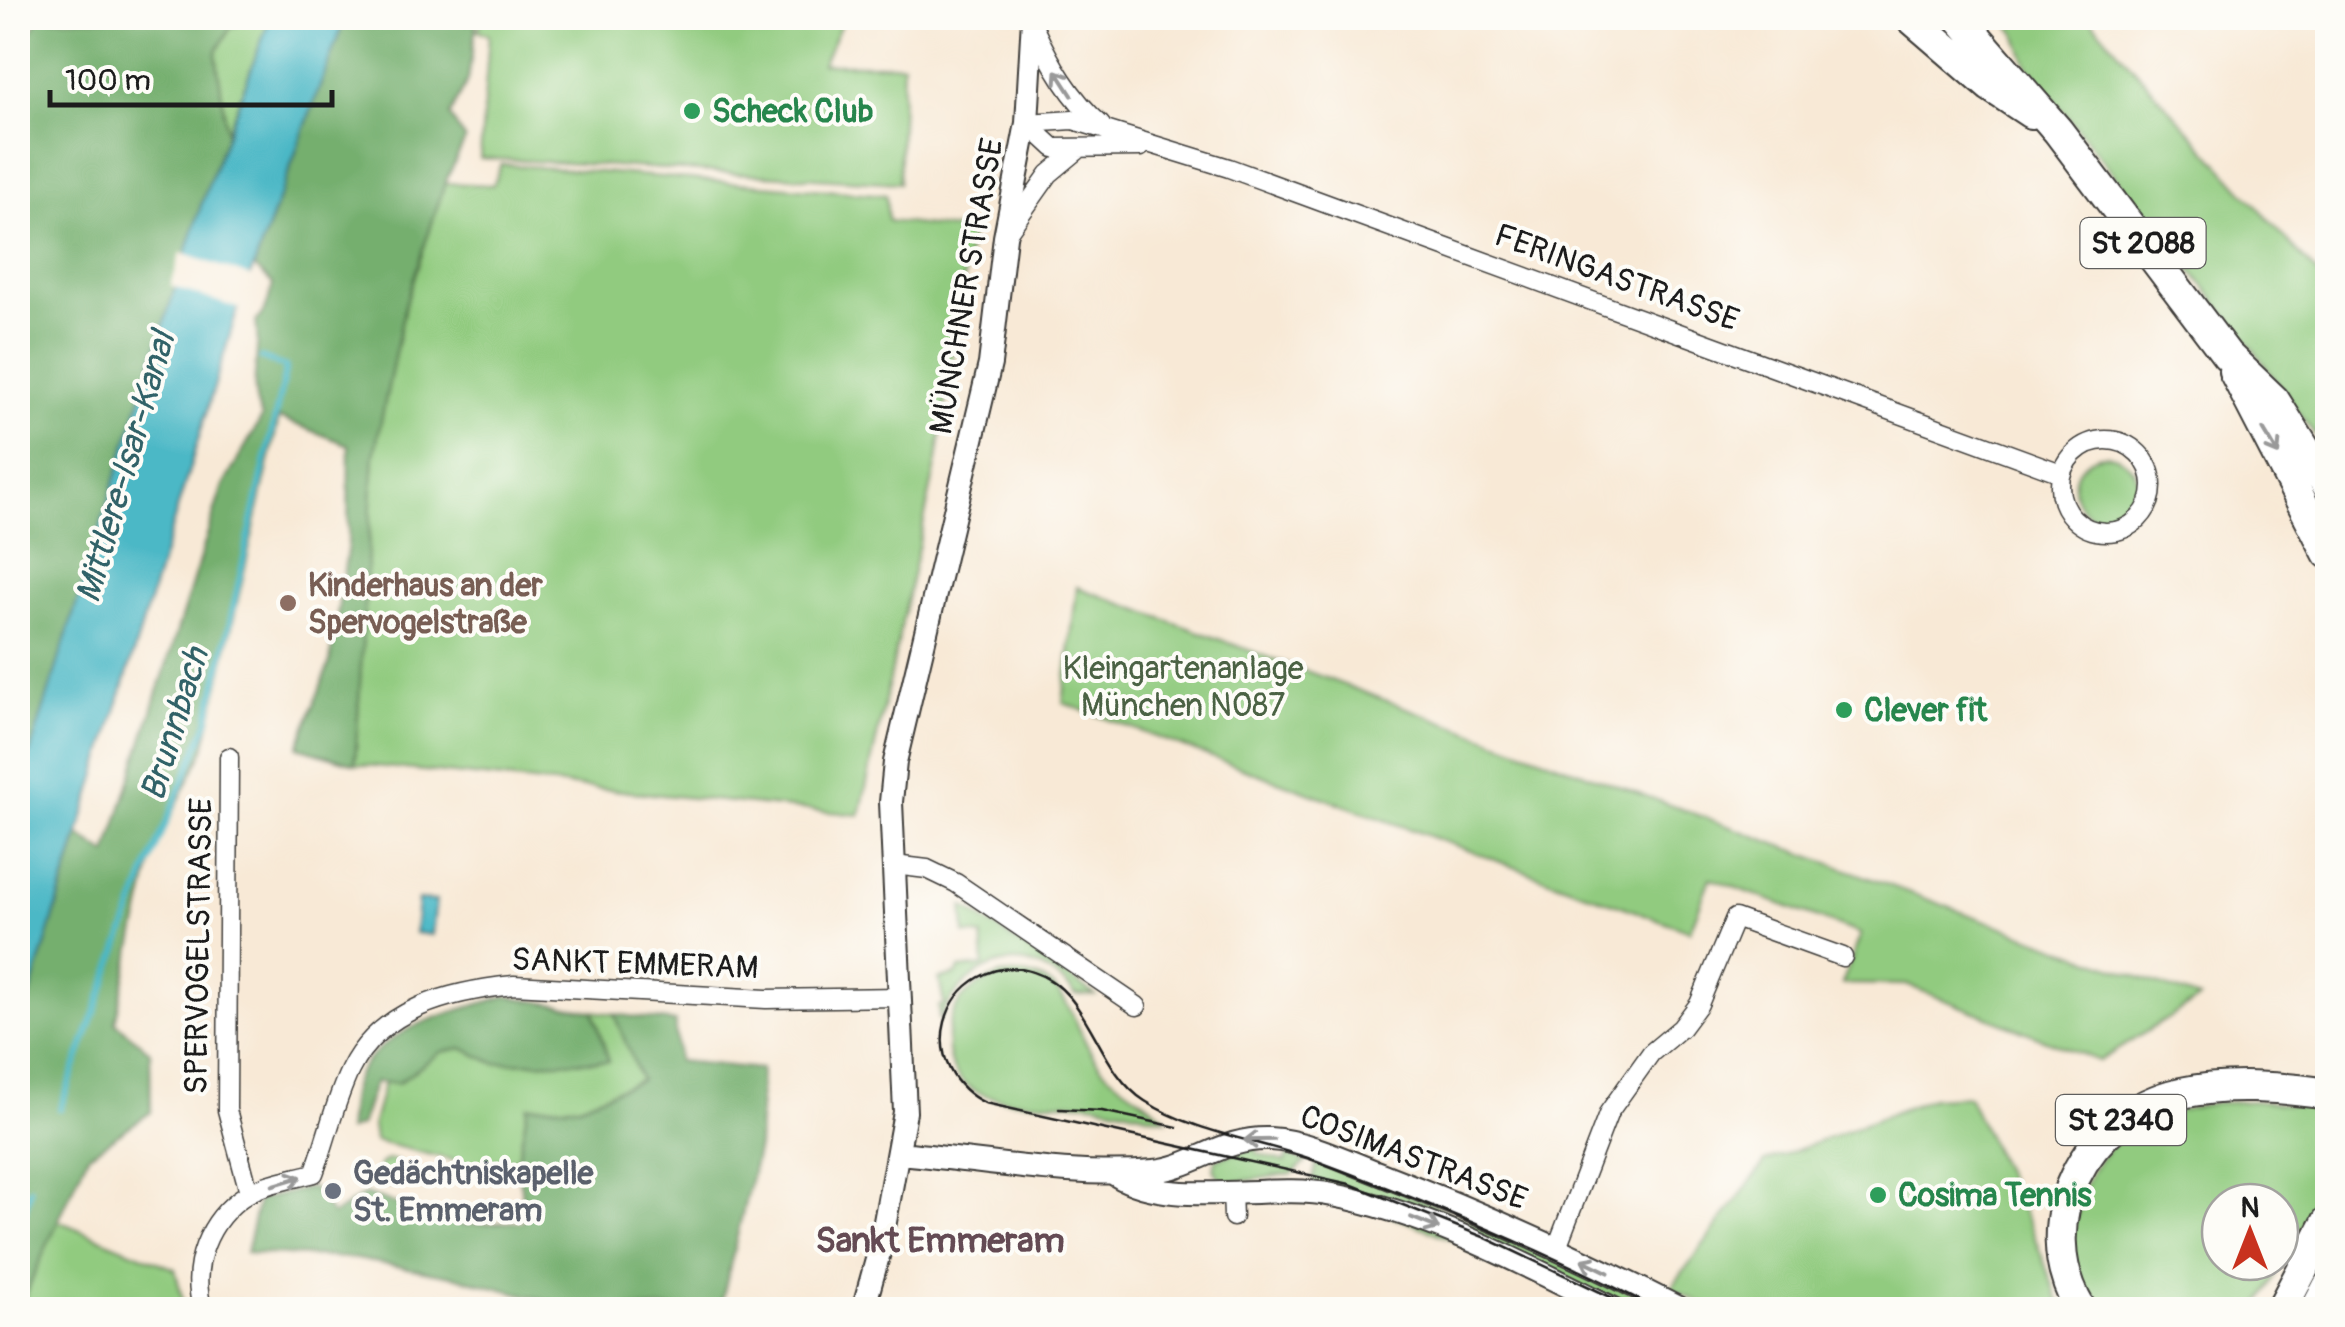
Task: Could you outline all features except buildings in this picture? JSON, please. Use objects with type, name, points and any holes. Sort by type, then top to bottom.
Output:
[{"type":"highway","points":[[1911,18],[1990,86],[2058,131]]},
{"type":"highway","name":"St 2088","points":[[1960,18],[2058,131],[2227,355],[2274,400],[2328,486]]},
{"type":"highway","name":"St 2088","points":[[2227,355],[2328,553]]},
{"type":"highway","name":"St 2340","points":[[2081,1310],[2065,1274],[2060,1223],[2070,1182],[2098,1140],[2144,1106],[2178,1094],[2254,1087],[2328,1094]]},
{"type":"highway","points":[[2281,1308],[2328,1221]]},
{"type":"highway","points":[[2316,1310],[2328,1287]]},
{"type":"main road","name":"MÜNCHNER STRASSE","points":[[863,1310],[905,1112],[890,802],[894,762],[990,364],[1005,237],[1027,124],[1033,22]]},
{"type":"main road","name":"COSIMASTRASSE","points":[[898,1152],[1112,1173],[1167,1169],[1214,1148],[1250,1140],[1308,1147],[1557,1248],[1682,1310]]},
{"type":"main road","points":[[1214,1148],[1205,1172],[1212,1186],[1226,1191]]},
{"type":"main road","name":"COSIMASTRASSE","points":[[1112,1173],[1134,1186],[1300,1190],[1361,1201],[1434,1227],[1616,1310]]},
{"type":"street","name":"FERINGASTRASSE","points":[[1033,22],[1081,108],[1108,132]]},
{"type":"street","name":"FERINGASTRASSE","points":[[1027,124],[1073,120],[1292,190],[2062,472]]},
{"type":"street","name":"FERINGASTRASSE","points":[[1027,124],[1054,148],[1150,146]]},
{"type":"street","points":[[1005,237],[1049,174],[1078,150]]},
{"type":"street","points":[[2107,440],[2126,445],[2142,457],[2151,475],[2148,506],[2124,529],[2106,533],[2089,530],[2066,509],[2062,472],[2071,455],[2088,444],[2107,440]]},
{"type":"street","name":"SPERVOGELSTRASSE","points":[[229,756],[227,1110],[249,1192]]},
{"type":"street","points":[[894,864],[927,869],[956,883],[1137,1006]]},
{"type":"street","points":[[1557,1248],[1609,1112],[1651,1053],[1681,1028],[1700,1004],[1735,918],[1843,956]]},
{"type":"street","name":"SANKT EMMERAM","points":[[249,1192],[314,1173],[352,1066],[371,1038],[398,1017],[434,1000],[473,989],[562,986],[766,998],[901,997]]},
{"type":"street","points":[[1226,1191],[1233,1217]]},
{"type":"street","points":[[202,1310],[196,1266],[223,1214],[249,1192]]},
{"type":"green space","points":[[39,18],[251,18],[231,27],[216,53],[227,133],[202,202],[18,804],[18,54]]},
{"type":"green space","points":[[251,18],[270,18],[227,133],[216,53],[231,27]]},
{"type":"green space","points":[[345,18],[477,18],[468,80],[450,116],[465,140],[445,183],[405,305],[374,455],[355,764],[298,747],[330,662],[348,544],[349,445],[279,418],[204,749],[155,849],[115,1022],[150,1051],[151,1112],[88,1155],[18,1310],[18,1035],[79,835],[107,854],[222,488],[262,417],[255,395],[256,322],[266,308],[273,284],[254,267]]},
{"type":"green space","name":"Scheck Club","points":[[483,18],[844,18],[822,64],[903,64],[899,183],[480,158],[489,35],[478,30]]},
{"type":"green space","points":[[2002,18],[2089,18],[2327,285],[2327,452],[2249,343],[2028,67],[2016,34]]},
{"type":"green space","points":[[501,164],[886,195],[888,221],[971,231],[937,461],[860,815],[355,764],[374,455],[405,305],[445,183],[493,185]]},
{"type":"green space","points":[[2106,455],[2129,464],[2138,487],[2129,510],[2106,519],[2083,510],[2074,487],[2083,464]]},
{"type":"green space","name":"Kleingartenanlage München NO87","points":[[1077,587],[2199,999],[2099,1061],[1907,985],[1842,984],[1861,934],[1710,878],[1690,931],[1063,703]]},
{"type":"green space","points":[[963,906],[1095,995],[1076,995],[1038,966],[1000,964],[966,983],[939,1021],[939,1006],[944,1004],[939,979],[956,975],[959,969],[984,966],[982,936],[965,934]]},
{"type":"green space","points":[[1000,975],[1044,980],[1057,991],[1106,1072],[1166,1119],[1091,1103],[994,1098],[973,1090],[957,1077],[949,1056],[952,1016],[967,993]]},
{"type":"green space","points":[[506,996],[593,1011],[609,1061],[494,1063],[462,1048],[441,1052],[398,1083],[375,1082],[360,1126],[347,1131],[354,1082],[385,1044],[422,1023]]},
{"type":"green space","points":[[593,1011],[614,1014],[641,1080],[577,1106],[528,1106],[518,1158],[472,1165],[374,1141],[372,1126],[384,1082],[398,1083],[441,1052],[462,1048],[494,1063],[608,1061]]},
{"type":"green space","points":[[614,1014],[675,1022],[678,1061],[761,1069],[758,1147],[720,1309],[578,1309],[457,1277],[350,1258],[246,1253],[258,1200],[312,1187],[332,1215],[365,1194],[463,1225],[524,1221],[518,1158],[528,1106],[577,1106],[641,1080]]},
{"type":"green space","name":"Cosima Tennis","points":[[1968,1096],[2031,1228],[2062,1309],[1713,1309],[1671,1288],[1765,1162],[1932,1098]]},
{"type":"green space","points":[[2253,1101],[2327,1108],[2327,1161],[2308,1216],[2300,1231],[2300,1182],[2200,1182],[2200,1282],[2272,1282],[2257,1309],[2092,1310],[2072,1243],[2089,1178],[2103,1155],[2122,1137],[2170,1113]]},
{"type":"green space","points":[[1258,1146],[1256,1153],[1285,1162],[1287,1155],[1306,1162],[1292,1174],[1221,1181],[1214,1169],[1216,1159]]},
{"type":"green space","points":[[1318,1157],[1669,1309],[1628,1309],[1312,1184]]},
{"type":"green space","points":[[390,1160],[399,1164],[403,1173],[399,1182],[390,1186],[381,1182],[377,1173],[381,1164]]},
{"type":"green space","points":[[56,1220],[175,1269],[185,1309],[20,1310]]},
{"type":"water","name":"Mittlere-Isar-Kanal","points":[[270,18],[345,18],[236,315],[18,1035],[18,791],[202,202]]},
{"type":"water","points":[[418,900],[436,901],[432,935],[415,933]]},
{"type":"pier","points":[[181,253],[255,278],[243,310],[171,286]]},
{"type":"waterway","name":"Brunnbach","points":[[60,1109],[148,867],[208,722],[286,367],[261,358]]},
{"type":"waterway","name":"Brunnbach","points":[[18,1235],[30,1189]]},
{"type":"tram line","points":[[1638,1310],[1486,1238],[1350,1184],[985,1103],[964,1089],[950,1070],[943,1047],[950,1008],[967,986],[991,972],[1033,972],[1068,995],[1128,1087],[1164,1112],[1206,1129],[1317,1161],[1404,1195],[1533,1249],[1659,1310]]},
{"type":"tram line","points":[[1059,1109],[1102,1111],[1177,1127]]},
{"type":"place","name":"Scheck Club","points":[[692,111]]},
{"type":"place","name":"Kinderhaus an der Spervogelstraße","points":[[288,603]]},
{"type":"place","name":"Clever fit","points":[[1844,710]]},
{"type":"place","name":"Gedächtniskapelle St. Emmeram","points":[[333,1191]]},
{"type":"place","name":"Cosima Tennis","points":[[1878,1195]]},
{"type":"district","name":"Sankt Emmeram","points":[[940,1240]]}]
